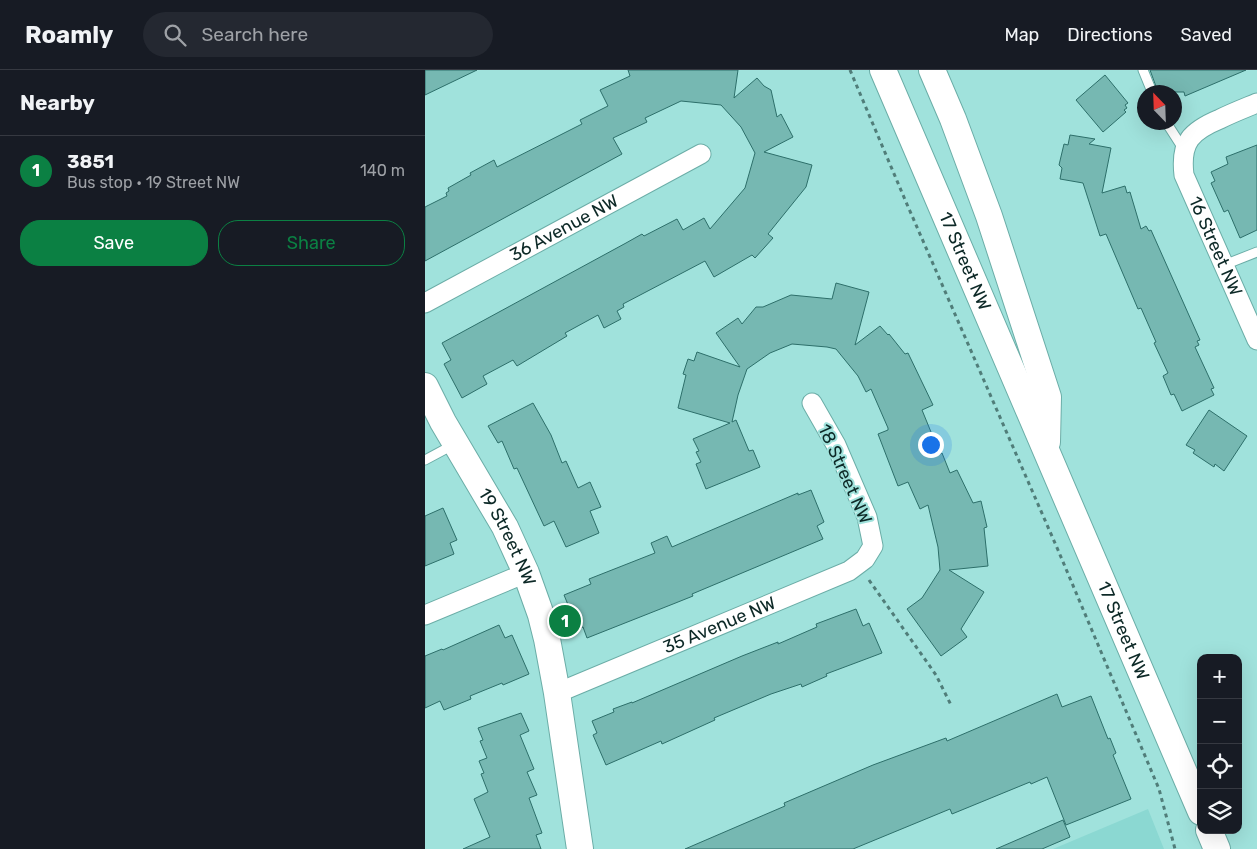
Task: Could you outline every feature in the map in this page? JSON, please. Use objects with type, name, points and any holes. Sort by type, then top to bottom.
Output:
[{"type":"main road","name":"17 Street NW","points":[[883,70],[1197,803]]},
{"type":"main road","name":"17 Street NW","points":[[932,70],[953,119],[989,216],[1048,397],[1047,450]]},
{"type":"main road","name":"19 Street NW","points":[[425,386],[455,444],[496,509],[526,573],[547,638],[580,849]]},
{"type":"main road","points":[[1211,834],[1217,849]]},
{"type":"street","points":[[1184,150],[1188,141],[1197,130],[1257,103]]},
{"type":"street","name":"16 Street NW","points":[[1184,150],[1184,175],[1257,340]]},
{"type":"street","name":"36 Avenue NW","points":[[425,303],[701,154]]},
{"type":"street","name":"18 Street NW","points":[[811,404],[836,445],[867,518],[873,538],[873,546]]},
{"type":"street","name":"35 Avenue NW","points":[[557,693],[831,579],[858,565],[870,554],[873,546]]},
{"type":"street","points":[[425,615],[526,573]]},
{"type":"lane","points":[[1143,70],[1149,85]]},
{"type":"lane","points":[[1171,130],[1184,150]]},
{"type":"lane","points":[[1224,265],[1257,252]]},
{"type":"lane","points":[[425,460],[455,444]]},
{"type":"path","points":[[851,70],[1159,789],[1175,849]]},
{"type":"path","points":[[858,565],[936,675],[952,706]]},
{"type":"shaded area","points":[[1148,809],[1164,849],[1053,849]]},
{"type":"building","points":[[425,70],[477,70],[425,95]]},
{"type":"building","points":[[628,70],[738,70],[734,98],[757,78],[764,86],[771,90],[777,117],[781,114],[793,137],[764,152],[812,165],[806,187],[768,234],[773,238],[755,258],[752,255],[714,277],[705,261],[623,304],[624,307],[617,311],[621,319],[604,328],[598,315],[565,333],[567,336],[517,366],[513,360],[483,376],[487,384],[462,398],[444,364],[451,360],[442,343],[642,234],[644,236],[677,219],[683,230],[704,218],[710,229],[745,188],[755,153],[741,127],[721,105],[681,101],[645,118],[647,122],[613,138],[622,154],[425,261],[425,207],[447,196],[448,188],[494,160],[497,167],[582,124],[580,120],[608,106],[600,90],[630,76]]},
{"type":"building","points":[[1150,70],[1246,70],[1185,96],[1184,92],[1182,92],[1182,85],[1155,85]]},
{"type":"building","points":[[1105,75],[1128,103],[1125,105],[1127,108],[1124,110],[1126,112],[1103,132],[1076,100]]},
{"type":"building","points":[[1070,135],[1095,139],[1089,144],[1111,148],[1102,193],[1125,186],[1127,193],[1130,192],[1141,229],[1146,226],[1149,231],[1151,230],[1200,340],[1197,341],[1199,345],[1195,347],[1214,388],[1211,389],[1214,395],[1182,411],[1174,394],[1171,395],[1163,376],[1168,373],[1141,308],[1138,309],[1106,234],[1100,236],[1083,183],[1060,179],[1062,168],[1059,165],[1064,144],[1068,145]]},
{"type":"building","points":[[1257,145],[1257,230],[1240,238],[1228,210],[1224,212],[1211,183],[1215,181],[1211,172],[1228,164],[1226,157]]},
{"type":"building","points":[[836,283],[869,292],[855,345],[880,326],[905,354],[908,353],[933,405],[922,410],[940,454],[942,453],[950,473],[957,470],[973,503],[981,501],[987,527],[984,528],[988,566],[949,570],[984,592],[961,629],[967,637],[941,656],[907,609],[922,598],[940,570],[938,547],[928,505],[920,509],[908,482],[898,486],[878,434],[888,430],[888,428],[871,389],[866,392],[858,376],[836,349],[792,344],[770,353],[747,369],[738,395],[732,422],[736,420],[749,451],[753,450],[760,467],[706,489],[696,464],[701,462],[696,452],[699,451],[693,439],[730,423],[678,408],[686,375],[683,374],[688,359],[694,361],[697,352],[740,367],[716,333],[738,318],[742,324],[756,307],[763,307],[791,295],[832,299]]},
{"type":"building","points":[[533,403],[551,435],[562,463],[566,461],[578,488],[590,482],[601,507],[590,511],[599,533],[566,547],[554,521],[544,526],[517,468],[514,469],[502,441],[498,443],[488,426]]},
{"type":"building","points":[[1209,410],[1247,436],[1224,471],[1215,464],[1214,467],[1193,453],[1195,450],[1186,445]]},
{"type":"building","points":[[811,490],[824,522],[817,526],[823,539],[692,594],[693,596],[587,638],[583,627],[578,629],[564,595],[591,584],[589,579],[655,553],[651,543],[667,536],[672,547],[798,493],[798,495]]},
{"type":"building","points":[[443,508],[457,540],[450,543],[454,554],[425,566],[425,516]]},
{"type":"building","points":[[856,609],[863,626],[869,623],[882,653],[826,674],[827,676],[802,687],[801,684],[771,694],[714,718],[715,720],[662,744],[661,741],[606,765],[593,735],[597,733],[592,721],[614,712],[613,709],[632,703],[742,656],[778,642],[778,644],[817,627],[816,624]]},
{"type":"building","points":[[499,625],[505,638],[512,635],[529,674],[470,696],[471,699],[444,710],[440,701],[425,708],[425,656]]},
{"type":"building","points":[[1057,694],[1062,707],[1091,696],[1108,739],[1110,738],[1116,753],[1113,755],[1131,799],[1066,825],[1047,777],[1031,784],[1030,782],[952,814],[950,809],[853,849],[685,849],[785,806],[784,803],[873,765],[946,738],[947,741]]},
{"type":"building","points":[[521,713],[529,731],[520,735],[534,769],[527,772],[537,795],[529,798],[542,833],[536,835],[541,849],[463,849],[490,837],[474,799],[488,792],[481,774],[484,773],[479,761],[487,758],[480,741],[483,740],[478,728]]},
{"type":"building","points":[[1063,820],[1070,837],[1042,849],[996,849]]},
{"type":"place","name":"3851","points":[[565,621]]}]
